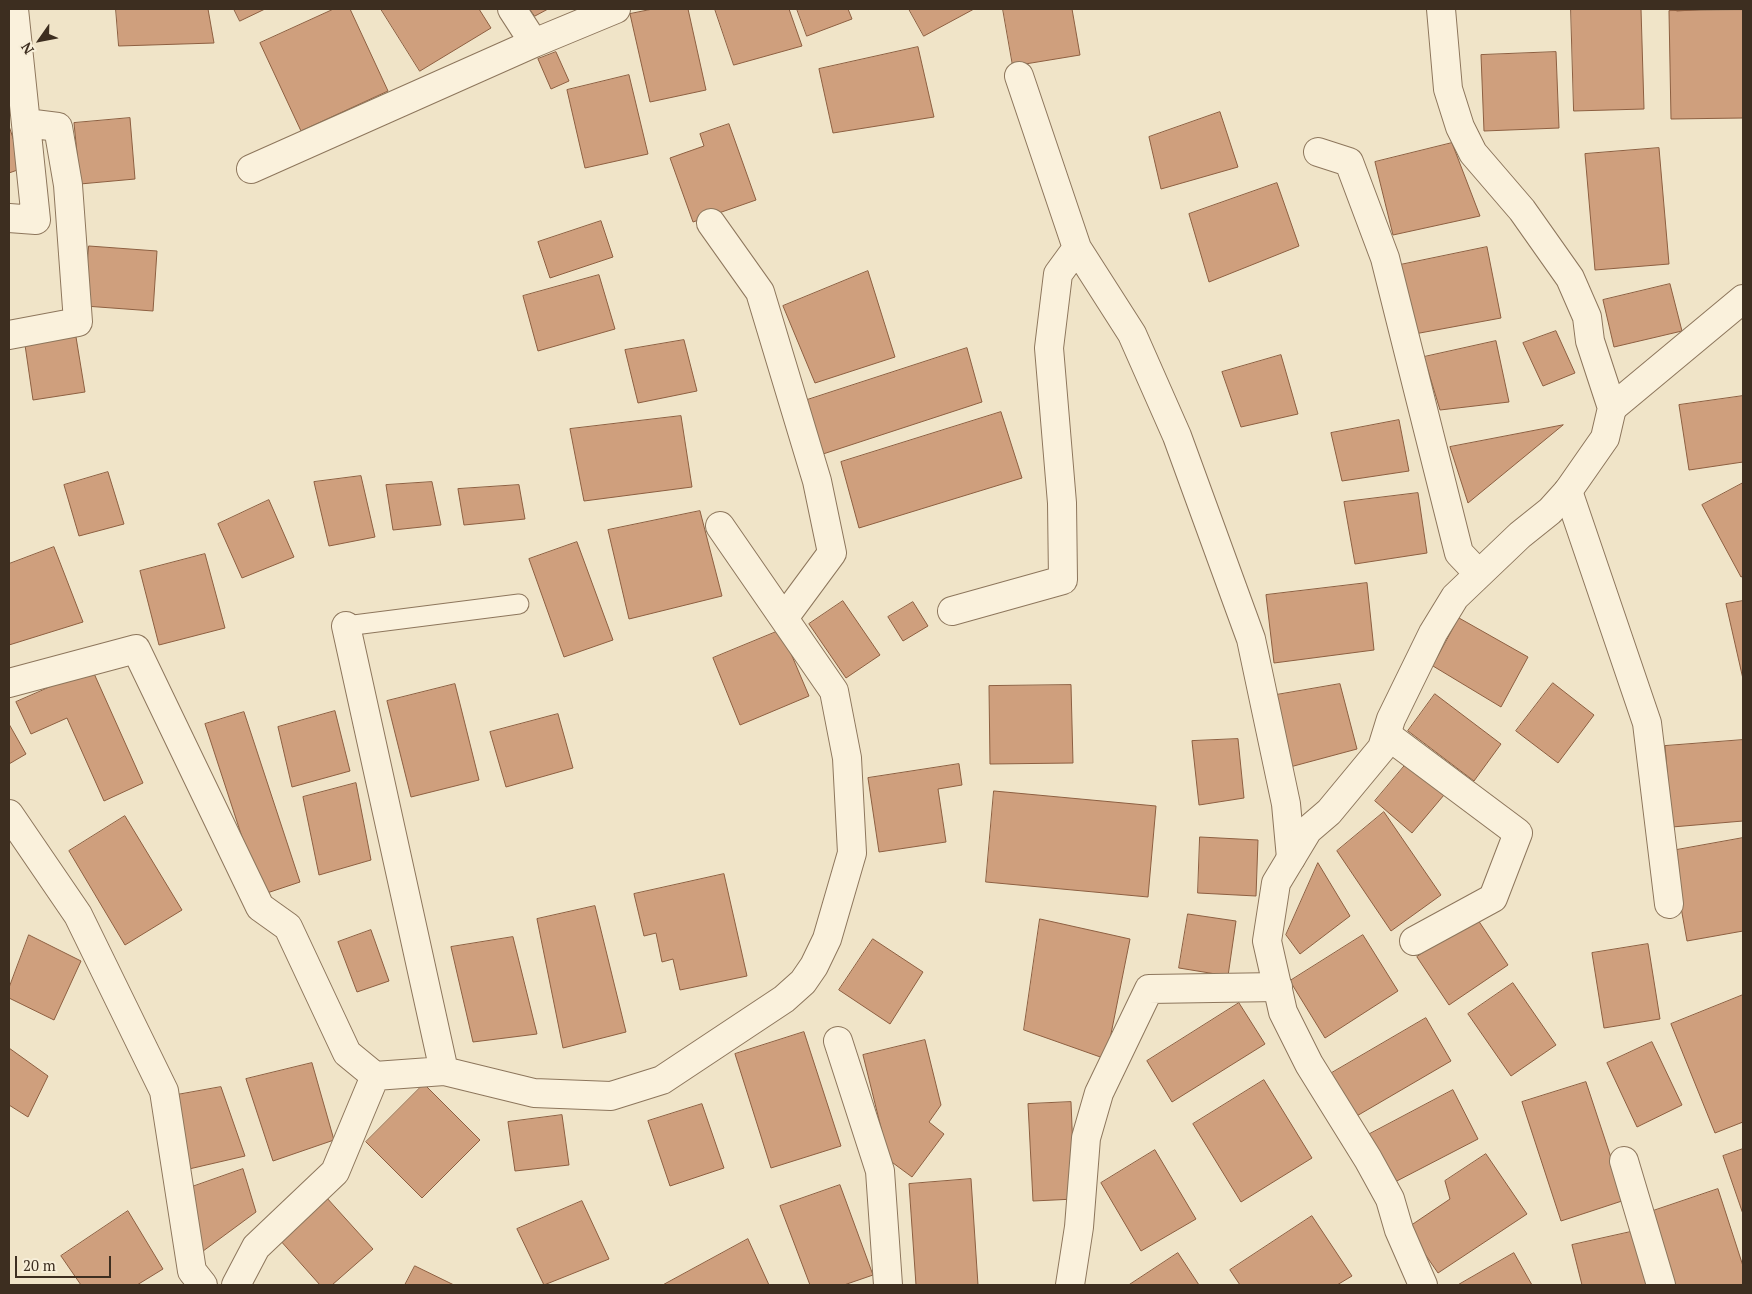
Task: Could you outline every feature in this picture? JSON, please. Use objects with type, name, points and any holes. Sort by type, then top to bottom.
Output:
[{"type":"street","points":[[9,218],[36,220],[14,9]]},
{"type":"street","points":[[512,9],[534,43]]},
{"type":"street","points":[[252,169],[534,43],[616,9]]},
{"type":"street","points":[[1423,1285],[1400,1230],[1390,1199],[1368,1159],[1309,1064],[1283,1012],[1267,941],[1276,883],[1308,830],[1329,812],[1382,748],[1391,719],[1433,633],[1455,597],[1478,573],[1550,511],[1568,491],[1605,438],[1612,408],[1590,341],[1587,317],[1570,278],[1534,226],[1473,153],[1460,127],[1448,89],[1441,9]]},
{"type":"street","points":[[1019,76],[1077,248],[1132,334],[1170,419],[1251,639],[1286,804],[1291,858]]},
{"type":"street","points":[[9,335],[78,322],[68,185],[58,126],[26,123]]},
{"type":"street","points":[[1318,152],[1349,162],[1385,258],[1459,553],[1478,573]]},
{"type":"street","points":[[711,223],[760,292],[817,481],[832,553],[784,618]]},
{"type":"street","points":[[952,611],[1063,580],[1062,504],[1049,348],[1058,274],[1077,248]]},
{"type":"street","points":[[1612,408],[1743,299]]},
{"type":"street","points":[[1568,491],[1647,723],[1669,904]]},
{"type":"street","points":[[9,683],[136,649],[260,907],[288,927],[347,1054],[375,1076],[444,1072],[534,1093],[611,1096],[662,1080],[784,999],[803,982],[814,966],[827,939],[852,853],[847,758],[834,691],[720,526]]},
{"type":"street","points":[[346,626],[444,1072]]},
{"type":"street","points":[[1387,735],[1518,833],[1493,898],[1414,941]]},
{"type":"street","points":[[9,814],[78,915],[164,1091],[192,1271],[203,1285]]},
{"type":"street","points":[[1070,1285],[1079,1227],[1086,1138],[1099,1093],[1149,990],[1278,987]]},
{"type":"street","points":[[838,1041],[880,1170],[888,1285]]},
{"type":"street","points":[[236,1285],[256,1247],[335,1172],[375,1076]]},
{"type":"street","points":[[1624,1161],[1661,1285]]},
{"type":"lane","points":[[346,626],[520,604]]},
{"type":"building","points":[[116,9],[208,9],[214,43],[119,46]]},
{"type":"building","points":[[234,9],[265,9],[240,21]]},
{"type":"building","points":[[334,9],[350,9],[388,91],[301,131],[260,43]]},
{"type":"building","points":[[381,9],[479,9],[491,28],[420,71]]},
{"type":"building","points":[[530,9],[548,9],[535,16]]},
{"type":"building","points":[[653,9],[688,9],[706,90],[650,102],[630,14]]},
{"type":"building","points":[[715,9],[789,9],[802,46],[734,65]]},
{"type":"building","points":[[797,9],[848,9],[852,19],[807,36]]},
{"type":"building","points":[[909,9],[974,9],[924,36]]},
{"type":"building","points":[[1003,9],[1072,9],[1080,55],[1013,66]]},
{"type":"building","points":[[1571,9],[1641,9],[1644,109],[1574,111]]},
{"type":"building","points":[[1677,9],[1708,9],[1677,11]]},
{"type":"building","points":[[1743,10],[1743,118],[1671,119],[1669,11]]},
{"type":"building","points":[[918,47],[934,117],[833,133],[819,69]]},
{"type":"building","points":[[556,52],[569,81],[551,89],[538,59]]},
{"type":"building","points":[[1556,52],[1559,128],[1484,131],[1481,55]]},
{"type":"building","points":[[629,75],[648,154],[585,168],[567,90]]},
{"type":"building","points":[[1220,112],[1238,167],[1161,189],[1149,137]]},
{"type":"building","points":[[130,118],[135,179],[80,184],[74,123]]},
{"type":"building","points":[[729,124],[756,200],[693,222],[670,158],[704,146],[700,134]]},
{"type":"building","points":[[9,126],[23,168],[9,173]]},
{"type":"building","points":[[1452,143],[1480,216],[1393,235],[1375,162]]},
{"type":"building","points":[[1659,148],[1669,264],[1595,270],[1585,154]]},
{"type":"building","points":[[1277,183],[1299,246],[1209,282],[1189,214]]},
{"type":"building","points":[[601,221],[613,257],[550,278],[538,242]]},
{"type":"building","points":[[89,246],[157,251],[153,311],[85,306]]},
{"type":"building","points":[[1487,247],[1501,318],[1409,335],[1395,266]]},
{"type":"building","points":[[868,271],[895,357],[815,383],[783,306]]},
{"type":"building","points":[[599,275],[615,329],[538,351],[523,296]]},
{"type":"building","points":[[1670,284],[1682,331],[1614,347],[1603,300]]},
{"type":"building","points":[[1556,331],[1575,373],[1543,386],[1523,343]]},
{"type":"building","points":[[76,337],[85,392],[33,400],[25,345]]},
{"type":"building","points":[[684,340],[697,391],[638,403],[625,350]]},
{"type":"building","points":[[1496,341],[1509,402],[1440,410],[1424,357]]},
{"type":"building","points":[[967,348],[982,402],[823,454],[801,402]]},
{"type":"building","points":[[1281,355],[1298,414],[1241,427],[1222,372]]},
{"type":"building","points":[[1743,396],[1743,462],[1689,470],[1679,405]]},
{"type":"building","points":[[1001,412],[1022,478],[859,528],[841,462]]},
{"type":"building","points":[[681,416],[692,487],[584,501],[570,429]]},
{"type":"building","points":[[1399,420],[1409,471],[1342,481],[1331,433]]},
{"type":"building","points":[[1563,425],[1468,503],[1450,447]]},
{"type":"building","points":[[108,472],[124,524],[79,536],[64,485]]},
{"type":"building","points":[[361,476],[375,537],[329,546],[314,482]]},
{"type":"building","points":[[432,482],[441,525],[393,530],[386,485]]},
{"type":"building","points":[[1743,483],[1743,576],[1741,577],[1702,505]]},
{"type":"building","points":[[519,485],[525,519],[464,525],[458,489]]},
{"type":"building","points":[[1418,493],[1427,553],[1355,564],[1344,502]]},
{"type":"building","points":[[269,500],[294,557],[242,578],[218,524]]},
{"type":"building","points":[[700,511],[722,596],[629,619],[608,530]]},
{"type":"building","points":[[577,542],[613,640],[564,657],[529,559]]},
{"type":"building","points":[[54,547],[83,622],[9,645],[9,564]]},
{"type":"building","points":[[205,554],[225,628],[159,645],[140,571]]},
{"type":"building","points":[[1367,583],[1374,650],[1274,663],[1266,595]]},
{"type":"building","points":[[843,601],[880,655],[846,678],[809,624]]},
{"type":"building","points":[[1743,601],[1743,679],[1726,604]]},
{"type":"building","points":[[913,602],[928,626],[903,641],[888,617]]},
{"type":"building","points":[[1459,618],[1528,657],[1501,707],[1433,666]]},
{"type":"building","points":[[781,630],[809,696],[740,725],[713,658]]},
{"type":"building","points":[[92,669],[143,783],[104,801],[67,718],[31,734],[16,702]]},
{"type":"building","points":[[1553,683],[1594,715],[1558,763],[1516,731]]},
{"type":"building","points":[[455,684],[479,780],[411,797],[387,701]]},
{"type":"building","points":[[1340,684],[1357,749],[1290,767],[1276,695]]},
{"type":"building","points":[[1071,685],[1073,763],[990,764],[989,686]]},
{"type":"building","points":[[1435,694],[1501,744],[1474,781],[1408,731]]},
{"type":"building","points":[[335,711],[350,771],[292,787],[278,727]]},
{"type":"building","points":[[244,712],[300,882],[261,895],[205,724]]},
{"type":"building","points":[[558,714],[573,768],[506,787],[490,732]]},
{"type":"building","points":[[9,724],[26,754],[9,764]]},
{"type":"building","points":[[1238,739],[1244,798],[1199,805],[1192,741]]},
{"type":"building","points":[[1743,740],[1743,821],[1672,827],[1665,746]]},
{"type":"building","points":[[1407,763],[1444,795],[1412,833],[1375,801]]},
{"type":"building","points":[[959,764],[962,785],[938,789],[946,842],[879,852],[868,778]]},
{"type":"building","points":[[356,783],[371,860],[319,875],[303,797]]},
{"type":"building","points":[[994,791],[1156,806],[1148,897],[986,882]]},
{"type":"building","points":[[1384,812],[1441,895],[1391,931],[1337,851]]},
{"type":"building","points":[[125,816],[182,910],[125,945],[69,851]]},
{"type":"building","points":[[1200,837],[1258,840],[1256,896],[1198,893]]},
{"type":"building","points":[[1743,838],[1743,931],[1687,941],[1671,851]]},
{"type":"building","points":[[1318,863],[1350,916],[1300,954],[1286,935]]},
{"type":"building","points":[[724,874],[747,976],[680,990],[673,959],[662,962],[656,933],[644,936],[634,894]]},
{"type":"building","points":[[595,906],[626,1032],[563,1048],[537,919]]},
{"type":"building","points":[[1188,914],[1236,921],[1228,976],[1179,968]]},
{"type":"building","points":[[1476,917],[1508,965],[1449,1005],[1417,957]]},
{"type":"building","points":[[1040,919],[1130,939],[1106,1059],[1024,1030]]},
{"type":"building","points":[[371,930],[389,981],[357,992],[338,942]]},
{"type":"building","points":[[29,935],[81,961],[54,1020],[9,998],[9,988]]},
{"type":"building","points":[[1363,935],[1398,991],[1325,1038],[1290,981]]},
{"type":"building","points":[[513,937],[537,1034],[473,1042],[451,947]]},
{"type":"building","points":[[873,939],[923,972],[890,1024],[839,990]]},
{"type":"building","points":[[1648,944],[1660,1019],[1604,1028],[1592,953]]},
{"type":"building","points":[[1513,983],[1556,1045],[1511,1076],[1468,1014]]},
{"type":"building","points":[[1743,995],[1743,1122],[1715,1133],[1671,1024]]},
{"type":"building","points":[[1239,1003],[1265,1044],[1172,1102],[1147,1061]]},
{"type":"building","points":[[1426,1018],[1451,1061],[1355,1117],[1330,1074]]},
{"type":"building","points":[[804,1032],[841,1146],[771,1168],[735,1054]]},
{"type":"building","points":[[925,1040],[941,1105],[929,1122],[944,1134],[912,1177],[889,1160],[863,1055]]},
{"type":"building","points":[[1652,1042],[1682,1105],[1637,1127],[1607,1063]]},
{"type":"building","points":[[9,1048],[48,1076],[28,1117],[9,1105]]},
{"type":"building","points":[[312,1063],[334,1140],[273,1161],[246,1079]]},
{"type":"building","points":[[1264,1080],[1312,1158],[1241,1202],[1193,1124]]},
{"type":"building","points":[[1586,1082],[1625,1200],[1561,1221],[1522,1102]]},
{"type":"building","points":[[424,1084],[480,1140],[422,1198],[366,1142]]},
{"type":"building","points":[[221,1087],[245,1156],[189,1169],[171,1096]]},
{"type":"building","points":[[1453,1090],[1478,1139],[1391,1184],[1366,1136]]},
{"type":"building","points":[[1071,1102],[1075,1199],[1033,1201],[1028,1104]]},
{"type":"building","points":[[702,1104],[724,1168],[670,1186],[648,1121]]},
{"type":"building","points":[[562,1115],[569,1165],[515,1171],[508,1122]]},
{"type":"building","points":[[1743,1149],[1743,1214],[1723,1156]]},
{"type":"building","points":[[1155,1150],[1196,1219],[1141,1251],[1101,1183]]},
{"type":"building","points":[[1486,1154],[1527,1214],[1438,1273],[1407,1228],[1450,1199],[1445,1181]]},
{"type":"building","points":[[243,1169],[256,1212],[195,1257],[189,1188]]},
{"type":"building","points":[[971,1179],[978,1285],[916,1285],[909,1184]]},
{"type":"building","points":[[840,1185],[873,1275],[844,1285],[810,1285],[780,1206]]},
{"type":"building","points":[[1718,1189],[1743,1266],[1743,1285],[1671,1285],[1647,1213]]},
{"type":"building","points":[[326,1197],[373,1249],[332,1285],[320,1285],[279,1239]]},
{"type":"building","points":[[582,1201],[609,1259],[544,1285],[517,1229]]},
{"type":"building","points":[[128,1211],[163,1269],[137,1285],[81,1285],[61,1256]]},
{"type":"building","points":[[1312,1216],[1352,1276],[1337,1285],[1240,1285],[1230,1270]]},
{"type":"building","points":[[1635,1231],[1647,1285],[1582,1285],[1572,1245]]},
{"type":"building","points":[[748,1239],[769,1285],[663,1285]]},
{"type":"building","points":[[1178,1253],[1199,1285],[1129,1285]]},
{"type":"building","points":[[1514,1253],[1532,1285],[1458,1285]]},
{"type":"building","points":[[415,1266],[454,1285],[405,1285]]}]
